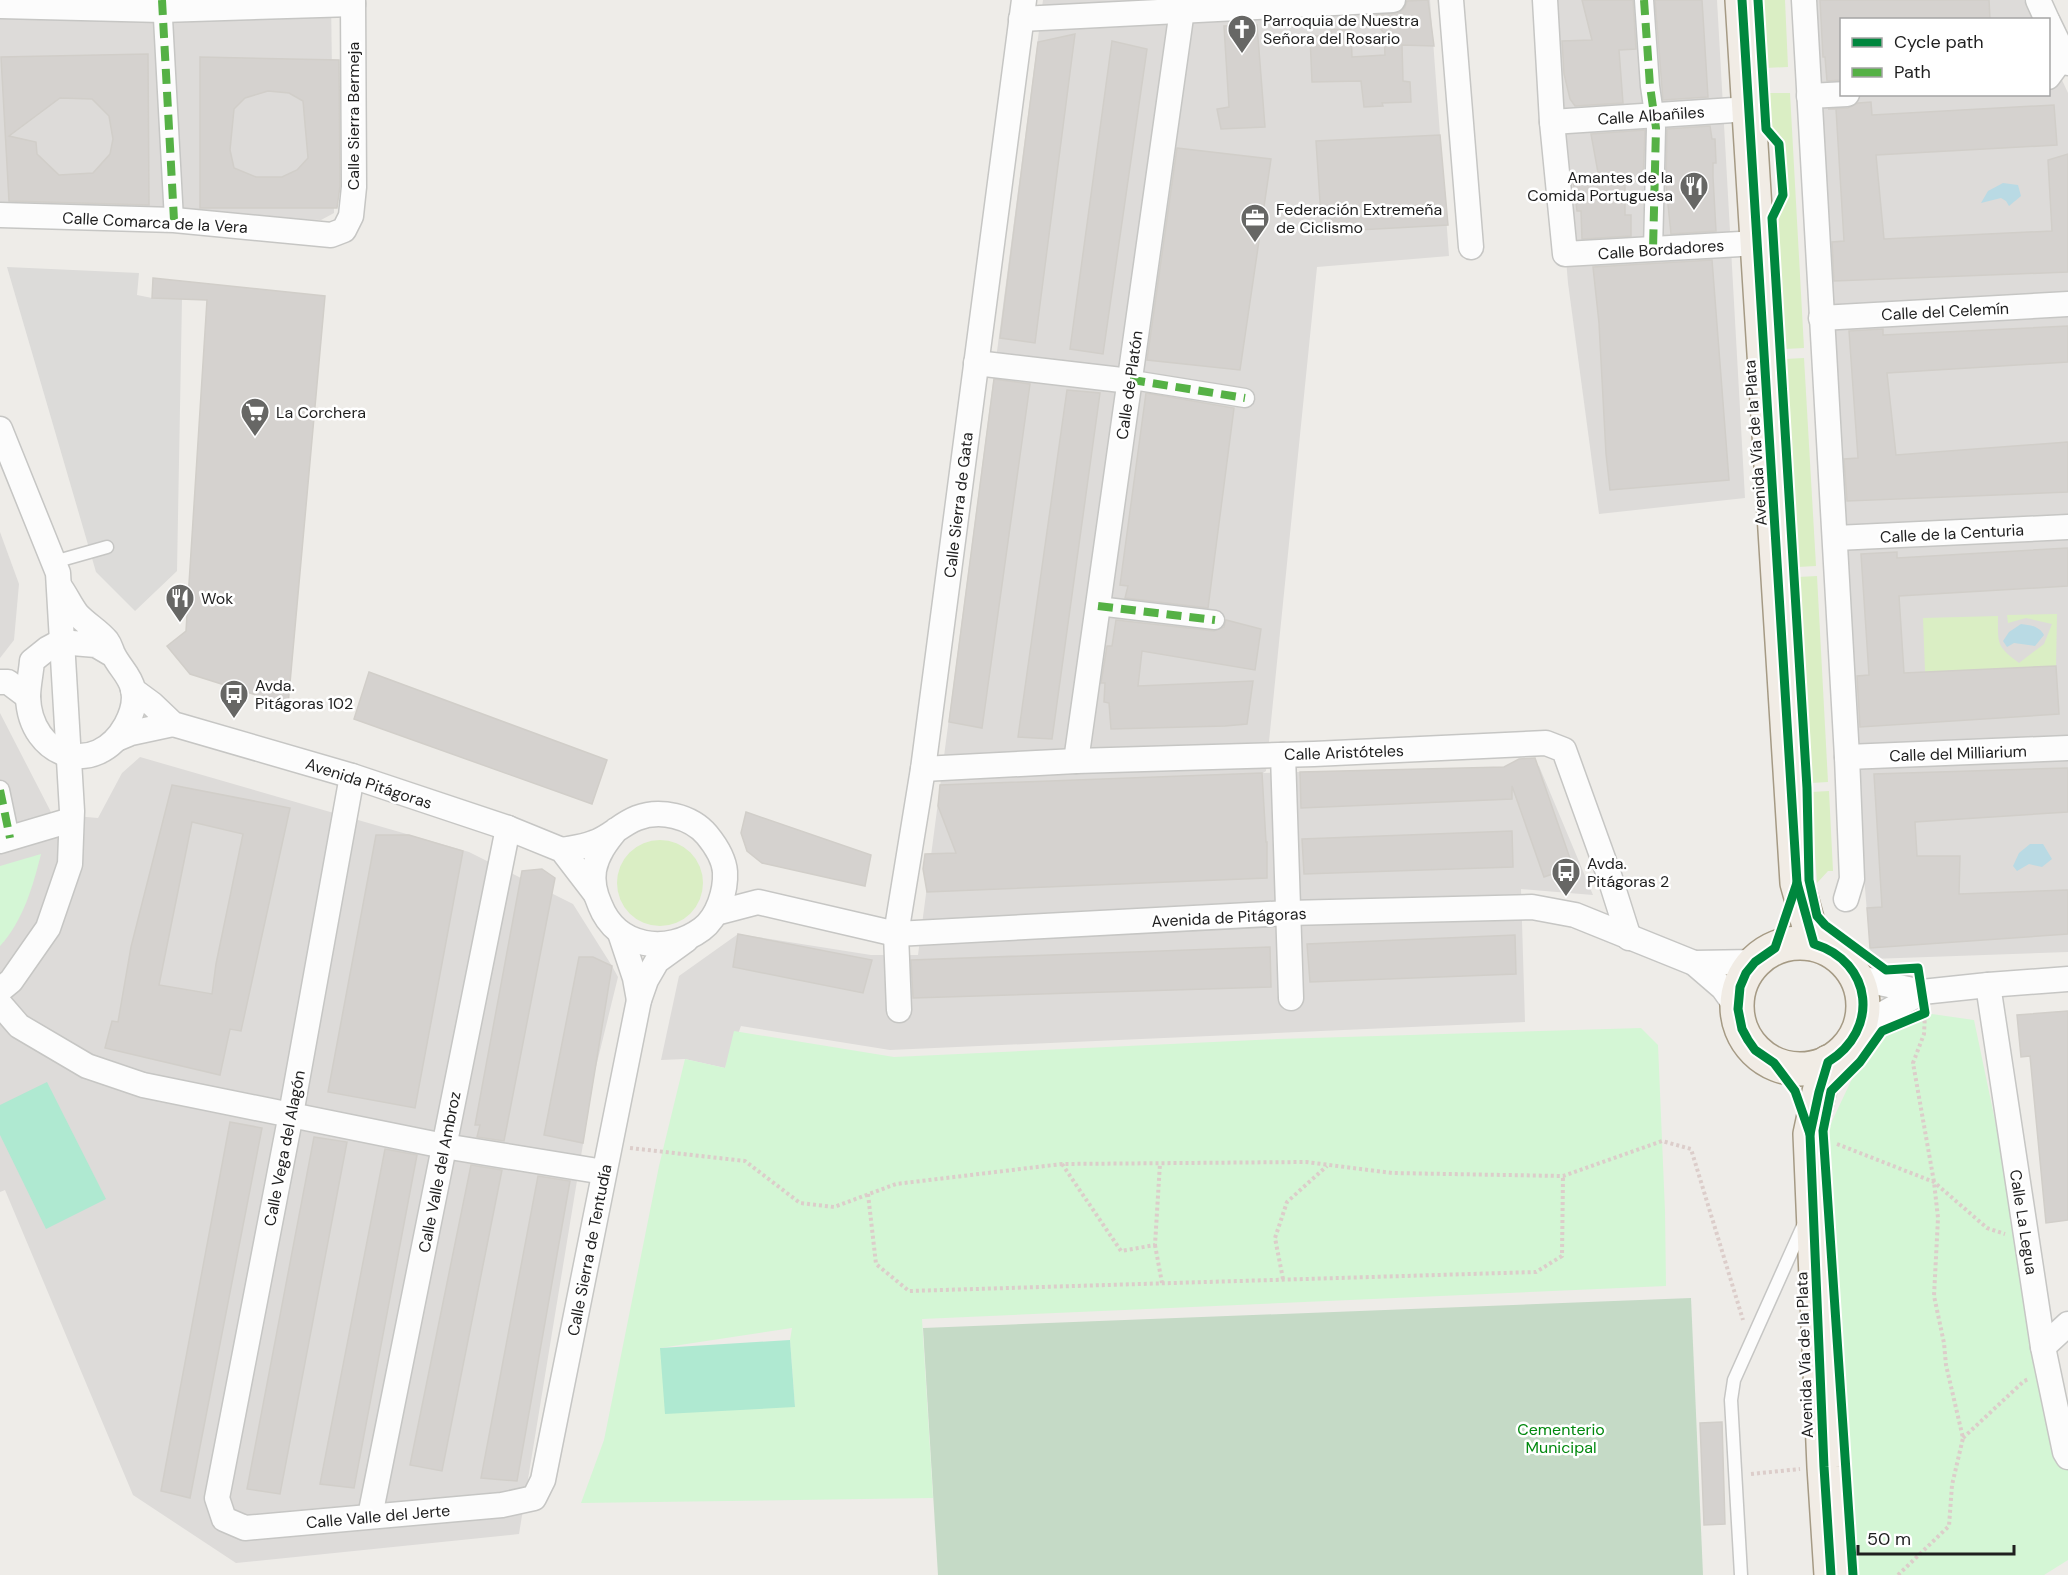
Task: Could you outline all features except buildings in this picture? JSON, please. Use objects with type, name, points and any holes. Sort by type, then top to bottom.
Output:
[{"type":"main road","name":"Avenida Vía de la Plata","points":[[1742,0],[1797,884],[1814,945]]},
{"type":"main road","name":"Avenida Vía de la Plata","points":[[1765,955],[1797,884]]},
{"type":"main road","points":[[1801,943],[1814,945],[1836,954],[1856,976],[1864,1003],[1859,1029],[1851,1043],[1840,1055],[1828,1062],[1808,1068],[1774,1063],[1755,1050],[1742,1029],[1738,1010],[1740,987],[1746,974],[1765,955],[1801,943]]},
{"type":"main road","name":"Avenida Vía de la Plata","points":[[1828,1062],[1810,1134],[1824,1467],[1831,1575]]},
{"type":"main road","name":"Avenida Vía de la Plata","points":[[1774,1063],[1795,1090],[1810,1134]]},
{"type":"street","points":[[1022,10],[1182,10],[1393,0]]},
{"type":"street","points":[[1451,0],[1471,247]]},
{"type":"street","points":[[1545,0],[1552,122]]},
{"type":"street","points":[[1644,0],[1650,86],[1656,115],[1653,250]]},
{"type":"street","points":[[1804,0],[1847,757],[1852,879],[1846,899]]},
{"type":"street","points":[[2038,0],[2047,18]]},
{"type":"street","points":[[0,6],[353,2]]},
{"type":"street","name":"Calle Sierra Bermeja","points":[[344,230],[351,216],[354,187],[353,2]]},
{"type":"street","points":[[162,5],[174,220]]},
{"type":"street","name":"Calle Sierra de Gata","points":[[899,1010],[896,934],[923,769],[1022,10]]},
{"type":"street","name":"Calle de Platón","points":[[1076,761],[1182,10]]},
{"type":"street","points":[[2050,25],[2066,59],[2050,76]]},
{"type":"street","points":[[1809,96],[1840,94]]},
{"type":"street","name":"Calle Albañiles","points":[[1552,122],[1749,109]]},
{"type":"street","name":"Calle Bordadores","points":[[1552,122],[1565,254],[1758,243]]},
{"type":"street","name":"Calle Comarca de la Vera","points":[[0,215],[174,220],[331,235],[344,230]]},
{"type":"street","name":"Calle del Celemín","points":[[1821,318],[2068,304]]},
{"type":"street","points":[[976,363],[1139,381],[1245,398]]},
{"type":"street","points":[[0,429],[56,573],[76,613],[109,642],[113,655]]},
{"type":"street","name":"Calle de la Centuria","points":[[1836,538],[2068,527]]},
{"type":"street","points":[[0,990],[11,981],[48,928],[70,864],[71,820],[68,755],[56,573]]},
{"type":"street","points":[[1098,606],[1215,620]]},
{"type":"street","points":[[28,698],[4,682],[46,649],[60,642],[96,645],[113,655],[126,671],[133,690],[132,714],[119,738]]},
{"type":"street","points":[[32,661],[28,698],[32,720],[48,746],[68,755]]},
{"type":"street","name":"Avenida Pitágoras","points":[[133,690],[173,724],[351,776],[508,828],[562,850],[595,892]]},
{"type":"street","name":"Avenida Pitágoras","points":[[68,755],[83,757],[103,750],[119,738],[131,733],[173,724]]},
{"type":"street","name":"Calle Aristóteles","points":[[923,769],[1541,743],[1564,750],[1629,938]]},
{"type":"street","name":"Calle del Milliarium","points":[[1847,757],[2068,748]]},
{"type":"street","points":[[1283,755],[1291,998]]},
{"type":"street","name":"Calle Vega del Alagón","points":[[224,1519],[217,1498],[291,1114],[351,776]]},
{"type":"street","points":[[0,790],[5,840],[71,820]]},
{"type":"street","points":[[562,850],[594,843],[616,830],[637,818],[660,814],[683,818],[703,830],[717,847],[724,868],[725,882],[716,913],[705,927],[686,940],[653,945],[620,933],[604,916],[595,892],[594,870],[602,848],[616,830]]},
{"type":"street","name":"Calle Valle del Ambroz","points":[[370,1516],[508,828]]},
{"type":"street","points":[[724,868],[758,902]]},
{"type":"street","name":"Avenida de Pitágoras","points":[[716,913],[758,902],[896,934],[1288,913],[1532,907],[1575,915],[1694,963]]},
{"type":"street","name":"Calle Sierra de Tentudía","points":[[620,933],[635,978],[639,1000]]},
{"type":"street","name":"Calle Sierra de Tentudía","points":[[534,1498],[543,1480],[639,1000],[646,980],[657,960],[686,940]]},
{"type":"street","points":[[1694,963],[1765,955]]},
{"type":"street","points":[[1694,963],[1723,988],[1738,1010]]},
{"type":"street","points":[[1856,976],[1924,1003]]},
{"type":"street","points":[[1859,1029],[1881,1015],[1988,985],[2068,979]]},
{"type":"street","name":"Calle La Legua","points":[[1988,985],[2045,1359],[2065,1452],[2068,1456]]},
{"type":"street","points":[[0,1004],[19,1026],[87,1066],[143,1085],[444,1146],[604,1172]]},
{"type":"street","points":[[2045,1359],[2068,1324]]},
{"type":"street","name":"Calle Valle del Jerte","points":[[224,1519],[245,1528],[502,1505],[534,1498]]},
{"type":"lane","points":[[56,573],[107,547]]},
{"type":"lane","points":[[1741,1575],[1731,1400],[1734,1380],[1803,1226],[1814,1224]]},
{"type":"path","points":[[1898,1575],[1948,1526],[1952,1485],[1963,1438],[1946,1365],[1934,1296],[1938,1218],[1934,1182],[1913,1064],[1924,1035],[1924,1003]]},
{"type":"path","points":[[1810,1134],[1934,1182],[1987,1228],[2012,1237],[2025,1232]]},
{"type":"path","points":[[609,1146],[746,1161],[800,1203],[834,1207],[896,1184],[1062,1164],[1306,1162],[1392,1173],[1563,1176],[1662,1141],[1690,1149],[1750,1344]]},
{"type":"path","points":[[1160,1163],[1155,1245],[1162,1283]]},
{"type":"path","points":[[1062,1164],[1121,1251],[1155,1245]]},
{"type":"path","points":[[1283,1279],[1275,1238],[1287,1202],[1328,1165]]},
{"type":"path","points":[[867,1194],[876,1264],[909,1291],[1536,1272],[1562,1256],[1563,1176]]},
{"type":"path","points":[[1963,1438],[2045,1359]]},
{"type":"path","points":[[1735,1475],[1824,1467]]},
{"type":"shaded area","points":[[0,0],[331,0],[334,213],[321,220],[0,209]]},
{"type":"shaded area","points":[[1043,0],[1430,0],[1449,256],[1317,267],[1266,771],[1263,773],[1539,766],[1593,895],[1521,889],[1525,1022],[890,1050],[741,1026],[725,1068],[685,1059],[661,1060],[679,976],[738,934],[871,955],[918,955]]},
{"type":"shaded area","points":[[1544,0],[1717,0],[1745,498],[1599,514],[1568,283]]},
{"type":"shaded area","points":[[1817,0],[2024,0],[2033,18],[1840,18],[1840,96],[2050,96],[2050,54],[2068,93],[2068,952],[1871,959],[1853,747]]},
{"type":"shaded area","points":[[7,267],[139,273],[137,295],[182,299],[177,571],[135,611],[96,572]]},
{"type":"shaded area","points":[[0,532],[19,584],[14,640],[0,658]]},
{"type":"shaded area","points":[[0,713],[52,814],[98,818],[122,773],[140,757],[469,852],[573,904],[618,977],[595,1071],[519,1534],[236,1563],[133,1495],[5,1190],[0,1192]]},
{"type":"green space","points":[[1762,0],[1785,0],[1788,67],[1765,68]]},
{"type":"green space","points":[[1768,93],[1790,93],[1804,348],[1785,349],[1776,217],[1787,194],[1783,143],[1770,127]]},
{"type":"green space","points":[[1804,358],[1816,566],[1798,567],[1785,359]]},
{"type":"green space","points":[[1817,576],[1828,782],[1811,783],[1798,577]]},
{"type":"green space","points":[[2057,614],[2056,666],[1925,672],[1923,618],[1998,616],[2000,644],[2019,663],[2044,644],[2052,624],[2026,618],[2008,623],[2007,615]]},
{"type":"green space","points":[[1829,791],[1833,871],[1828,871],[1817,883],[1811,792]]},
{"type":"green space","points":[[660,840],[684,847],[696,859],[703,883],[696,907],[684,919],[660,926],[636,919],[624,907],[617,883],[624,859],[636,847]]},
{"type":"green space","points":[[41,854],[31,891],[21,914],[0,946],[0,866]]},
{"type":"green space","points":[[1925,1013],[1974,1020],[2057,1417],[2068,1438],[2068,1560],[2044,1575],[1853,1575],[1824,1138],[1860,1062],[1882,1031]]},
{"type":"green space","points":[[1641,1028],[1658,1045],[1666,1286],[922,1319],[933,1498],[581,1503],[604,1440],[659,1166],[685,1059],[725,1068],[734,1031],[894,1057],[1278,1039]],"holes":[[[792,1328],[790,1340],[795,1407],[660,1348]]]},
{"type":"green space","points":[[47,1082],[106,1199],[46,1229],[0,1135],[0,1105]]},
{"type":"green space","name":"Cementerio Municipal","points":[[1691,1298],[1703,1575],[938,1575],[923,1328]]},
{"type":"green space","points":[[790,1340],[795,1407],[665,1414],[660,1348]]},
{"type":"water","points":[[2003,183],[2018,185],[2021,196],[2009,206],[2001,198],[1981,203],[1988,191]]},
{"type":"water","points":[[2021,624],[2037,628],[2044,635],[2035,646],[2014,643],[2007,647],[2003,641],[2009,632]]},
{"type":"water","points":[[2030,844],[2043,844],[2052,859],[2042,867],[2029,864],[2017,871],[2013,866],[2019,853]]},
{"type":"marked path","points":[[162,0],[174,220]]},
{"type":"marked path","points":[[1644,0],[1650,86],[1656,128],[1653,250]]},
{"type":"marked path","points":[[1130,381],[1245,398]]},
{"type":"marked path","points":[[1098,606],[1215,620]]},
{"type":"marked path","points":[[0,790],[10,838]]},
{"type":"cycle path","points":[[1742,0],[1797,883],[1814,944],[1834,953],[1848,966],[1858,981],[1863,998],[1862,1015],[1856,1033],[1845,1048],[1828,1062],[1810,1134],[1824,1467],[1831,1575]]},
{"type":"cycle path","points":[[1758,0],[1766,129],[1779,144],[1783,195],[1772,218],[1807,788],[1809,880],[1817,916],[1825,925],[1886,970],[1918,968],[1925,1013],[1882,1031],[1860,1062],[1831,1091],[1823,1131],[1853,1575]]},
{"type":"cycle path","points":[[1797,883],[1775,948],[1755,962],[1746,973],[1740,987],[1738,1009],[1742,1029],[1748,1040],[1755,1050],[1774,1063],[1795,1091],[1810,1134]]},
{"type":"place","name":"Parroquia de Nuestra Señora del Rosario","points":[[1242,54]]},
{"type":"place","name":"Amantes de la Comida Portuguesa","points":[[1694,212]]},
{"type":"place","name":"Federación Extremeña de Ciclismo","points":[[1255,244]]},
{"type":"place","name":"La Corchera","points":[[255,438]]},
{"type":"place","name":"Wok","points":[[180,624]]},
{"type":"place","name":"Avda. Pitágoras 102","points":[[234,720]]},
{"type":"place","name":"Avda. Pitágoras 2","points":[[1566,898]]}]
